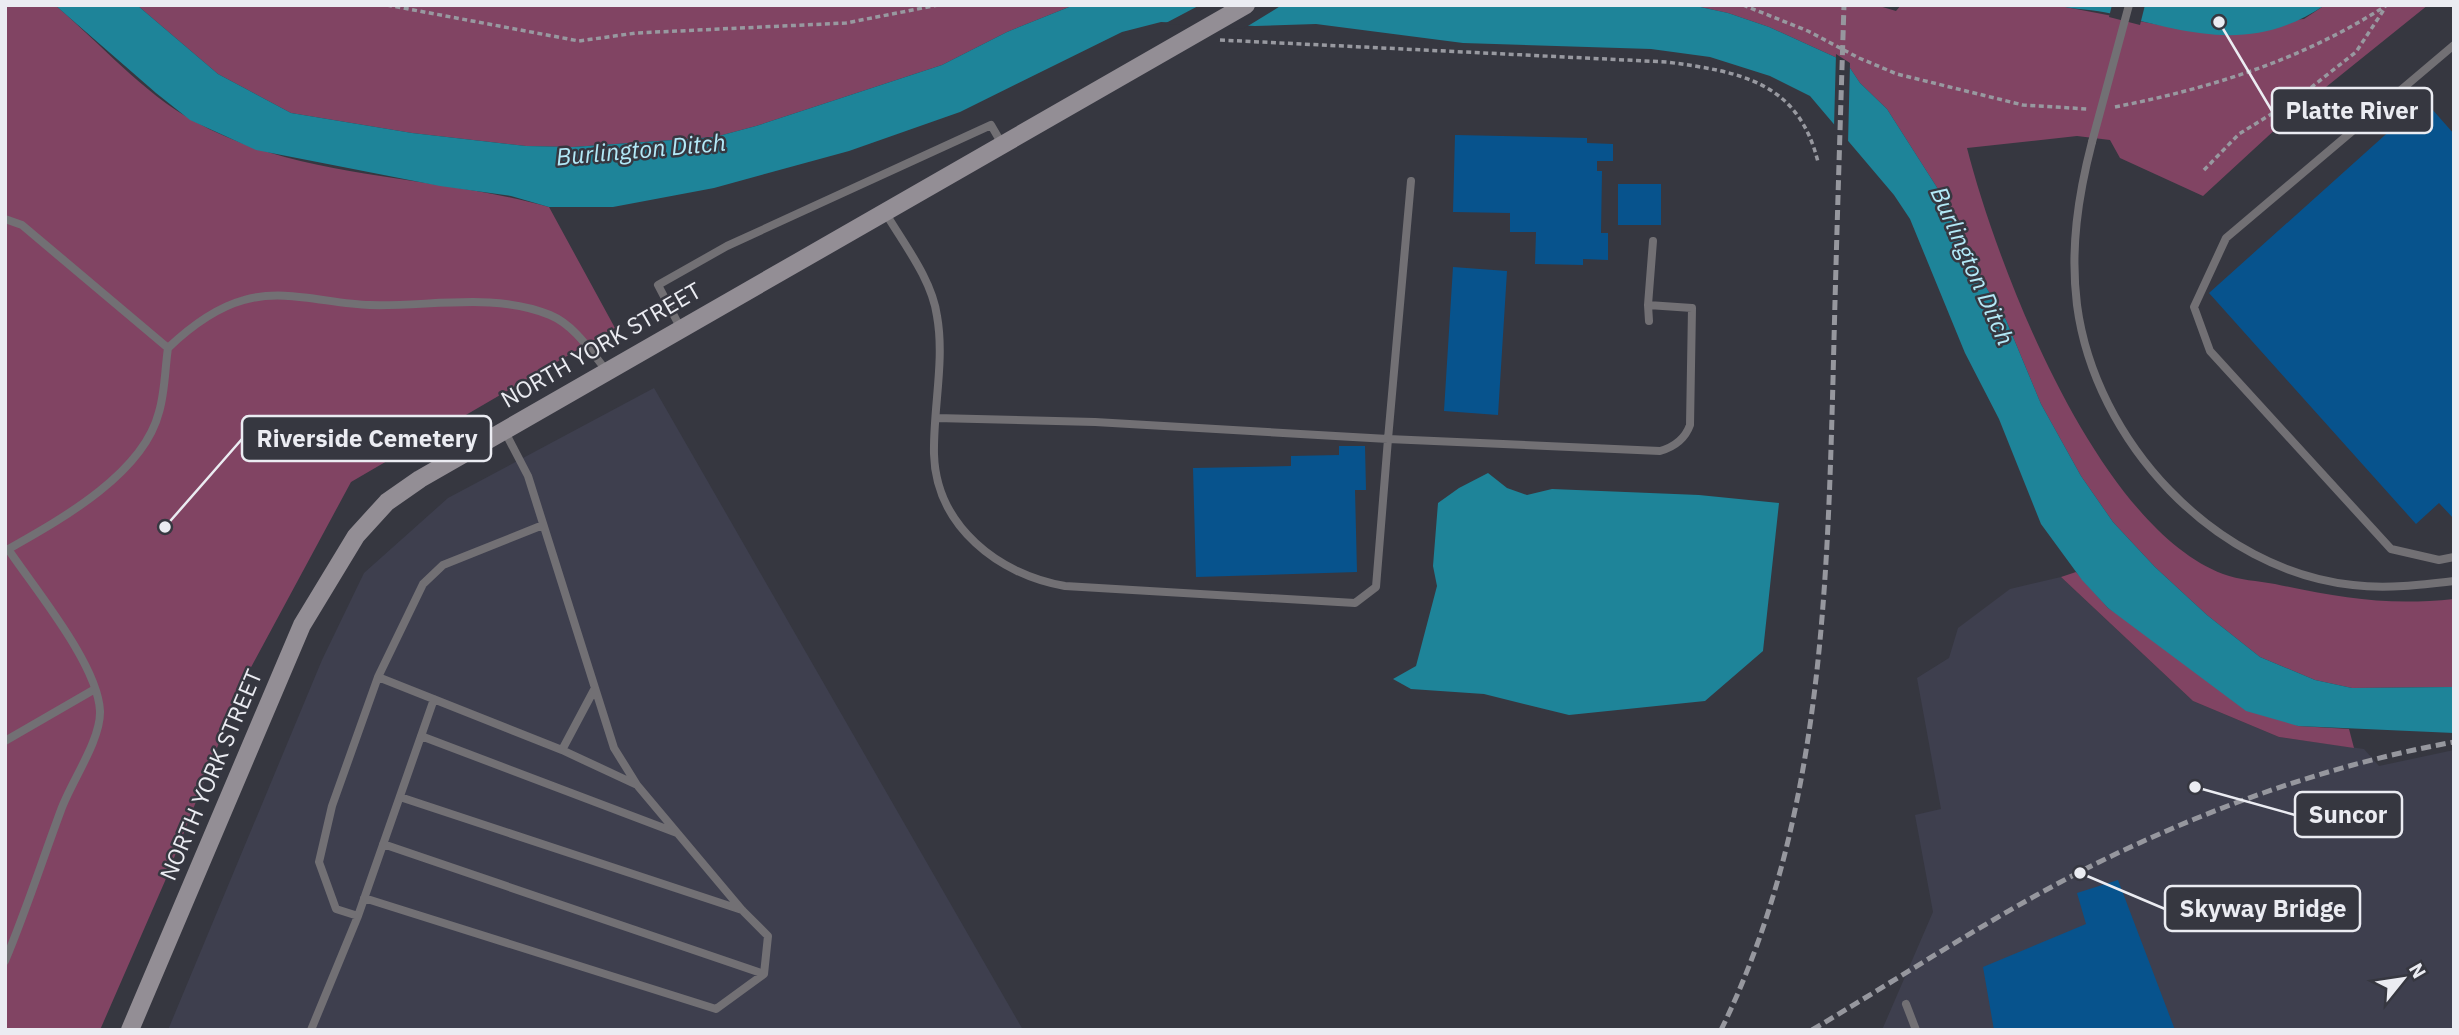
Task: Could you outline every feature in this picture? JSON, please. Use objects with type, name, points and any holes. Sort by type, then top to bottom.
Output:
[{"type":"main road","name":"NORTH YORK STREET","points":[[130,1030],[302,625],[331,572],[356,536],[387,502],[420,479],[680,327],[1246,5]]},
{"type":"lane","points":[[2129,5],[2092,142],[2076,218],[2073,258],[2077,307],[2086,346],[2101,388],[2119,424],[2144,461],[2172,494],[2200,518],[2236,542],[2281,565],[2310,576],[2353,585],[2407,586],[2454,581]]},
{"type":"lane","points":[[2454,45],[2226,238],[2194,307],[2210,351],[2391,549],[2439,560],[2454,557]]},
{"type":"lane","points":[[680,327],[658,285],[727,246],[991,125],[1002,144]]},
{"type":"lane","points":[[884,210],[920,273],[937,313],[934,455],[939,482],[948,505],[975,544],[1016,573],[1039,582],[1065,586],[1355,603],[1376,587],[1411,181]]},
{"type":"lane","points":[[5,219],[22,225],[167,348]]},
{"type":"lane","points":[[1649,321],[1653,241]]},
{"type":"lane","points":[[5,961],[62,808],[93,740],[100,713],[96,689],[82,659],[7,550],[100,491],[129,464],[147,440],[159,413],[167,348],[215,313],[243,300],[272,296],[369,305],[509,303],[550,315],[571,328],[606,370]]},
{"type":"lane","points":[[936,418],[1095,422],[1660,452],[1671,448],[1687,433],[1690,425],[1692,307],[1648,304]]},
{"type":"lane","points":[[364,898],[716,1009],[764,974],[768,936],[742,910],[637,785],[614,748],[528,476],[503,430]]},
{"type":"lane","points":[[358,916],[335,909],[319,862],[332,806],[378,677],[423,584],[443,565],[543,525]]},
{"type":"lane","points":[[378,677],[562,750],[637,785]]},
{"type":"lane","points":[[562,750],[595,688]]},
{"type":"lane","points":[[5,741],[96,689]]},
{"type":"lane","points":[[311,1030],[358,916],[434,699]]},
{"type":"lane","points":[[421,736],[678,834]]},
{"type":"lane","points":[[400,797],[742,910]]},
{"type":"lane","points":[[383,844],[764,974]]},
{"type":"lane","points":[[1906,1004],[1916,1030]]},
{"type":"path","points":[[387,5],[579,41],[636,33],[846,23],[938,5]]},
{"type":"path","points":[[1744,5],[1808,30],[1859,58],[1897,74],[2023,105],[2093,109]]},
{"type":"path","points":[[2104,109],[2217,82],[2302,54],[2344,33],[2387,5]]},
{"type":"path","points":[[2204,170],[2239,134],[2300,97],[2356,52],[2387,5]]},
{"type":"path","points":[[1203,30],[1208,36],[1220,40],[1667,62],[1725,70],[1776,91],[1800,115],[1812,138],[1818,162]]},
{"type":"shaded area","points":[[5,5],[55,5],[122,67],[175,110],[235,141],[322,166],[505,196],[549,207],[615,328],[351,482],[242,684],[165,881],[100,1030],[5,1030]]},
{"type":"shaded area","points":[[137,5],[1074,5],[1007,32],[942,65],[756,126],[715,137],[573,147],[526,146],[412,133],[291,113],[218,74]]},
{"type":"shaded area","points":[[1691,5],[1876,5],[1896,11],[1901,5],[2055,5],[2186,30],[2304,19],[2325,5],[2428,5],[2290,116],[2203,196],[2120,158],[2110,140],[2077,136],[1967,148],[2002,259],[2028,323],[2059,388],[2095,450],[2134,504],[2177,547],[2229,576],[2364,599],[2407,602],[2454,599],[2454,687],[2352,688],[2315,680],[2260,657],[2207,615],[2155,567],[2113,522],[2081,476],[2041,404],[2006,320],[1986,287],[1945,200],[1887,109],[1860,83],[1846,62],[1769,27],[1728,13]]},
{"type":"shaded area","points":[[654,388],[1023,1030],[168,1030],[322,660],[364,573],[448,498]]},
{"type":"shaded area","points":[[2076,572],[2108,608],[2298,726],[2349,729],[2354,748],[2279,737],[2193,701],[2061,577]]},
{"type":"shaded area","points":[[2061,577],[2193,701],[2279,737],[2364,749],[2379,766],[2454,750],[2454,1030],[1882,1030],[1933,912],[1915,815],[1941,809],[1917,678],[1949,658],[1958,628],[2010,589]]},
{"type":"water","name":"Burlington Ditch","points":[[55,5],[137,5],[218,74],[291,113],[412,133],[526,146],[573,147],[715,137],[756,126],[942,65],[1007,32],[1074,5],[1691,5],[1728,13],[1769,27],[1846,62],[1860,83],[1887,109],[1945,200],[1986,287],[2006,320],[2041,404],[2081,476],[2113,522],[2155,567],[2207,615],[2260,657],[2315,680],[2352,688],[2454,687],[2454,733],[2298,726],[2246,711],[2108,608],[2082,580],[2041,524],[1999,419],[1965,353],[1910,219],[1894,195],[1810,96],[1770,76],[1710,57],[1651,49],[1463,43],[1316,24],[1255,26],[1161,22],[1122,32],[960,112],[849,151],[714,188],[613,207],[549,207],[511,196],[440,186],[256,150],[190,120]]},
{"type":"water","points":[[2055,5],[2325,5],[2272,30],[2221,35],[2169,28],[2106,12]]},
{"type":"water","points":[[1488,473],[1507,488],[1527,495],[1552,489],[1699,495],[1779,503],[1763,651],[1705,701],[1569,715],[1484,694],[1411,689],[1393,679],[1416,666],[1437,586],[1433,566],[1438,503]]},
{"type":"pier","points":[[1200,5],[1282,5],[1243,29],[1164,24]]},
{"type":"pier","points":[[2112,5],[2145,5],[2140,25],[2109,17]]},
{"type":"pier","points":[[1836,54],[1850,63],[1848,143],[1834,127]]},
{"type":"building","points":[[2424,100],[2454,134],[2454,519],[2439,503],[2416,524],[2209,293]]},
{"type":"building","points":[[1455,135],[1587,138],[1587,143],[1613,144],[1613,161],[1597,161],[1597,171],[1602,171],[1601,233],[1608,233],[1608,260],[1583,259],[1583,265],[1535,264],[1536,232],[1510,232],[1510,213],[1453,212]]},
{"type":"building","points":[[1618,184],[1661,184],[1661,225],[1618,225]]},
{"type":"building","points":[[1453,267],[1507,271],[1498,415],[1444,411]]},
{"type":"building","points":[[1339,446],[1365,446],[1366,490],[1355,490],[1357,572],[1196,577],[1193,468],[1291,466],[1291,456],[1339,455]]},
{"type":"building","points":[[2118,880],[2175,1030],[1994,1030],[1983,967],[2086,924],[2077,893]]},
{"type":"railway","points":[[1721,1030],[1754,953],[1779,874],[1798,794],[1812,712],[1821,629],[1831,463],[1844,5]]},
{"type":"railway","points":[[1812,1030],[2012,909],[2135,845],[2212,812],[2292,783],[2372,760],[2454,742]]},
{"type":"place","name":"Platte River","points":[[2219,22]]},
{"type":"place","name":"Riverside Cemetery","points":[[165,527]]},
{"type":"place","name":"Suncor","points":[[2195,787]]},
{"type":"place","name":"Skyway Bridge","points":[[2080,873]]}]
